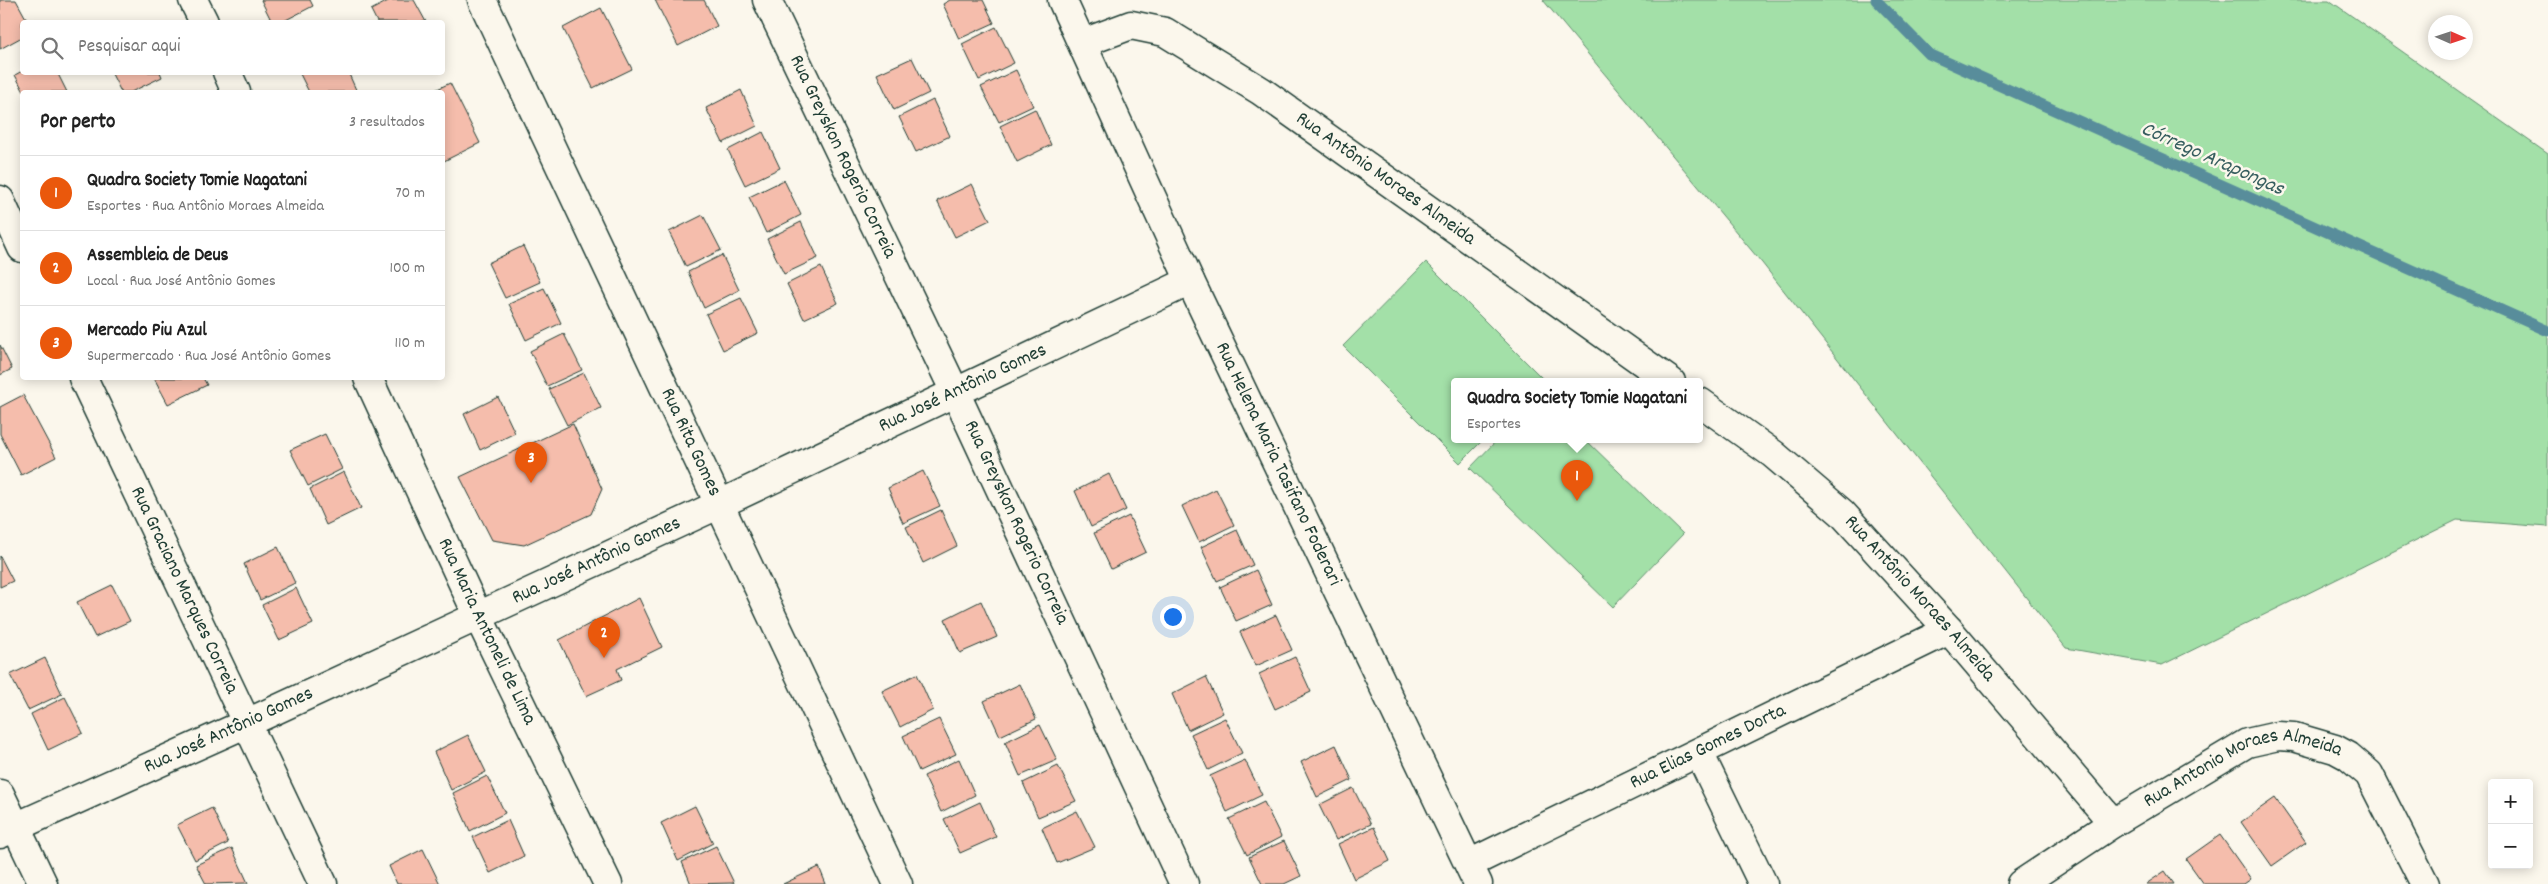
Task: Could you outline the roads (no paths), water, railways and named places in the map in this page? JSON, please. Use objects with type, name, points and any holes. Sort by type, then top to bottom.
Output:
[{"type":"street","points":[[193,0],[203,20]]},
{"type":"street","name":"Rua Rita Gomes","points":[[482,0],[898,884]]},
{"type":"street","name":"Rua Greyskon Rogerio Correia","points":[[767,0],[956,394],[1184,884]]},
{"type":"street","points":[[1062,0],[1083,43]]},
{"type":"street","name":"Rua Antônio Moraes Almeida","points":[[1083,43],[1131,25],[1165,32],[1261,91],[1665,378]]},
{"type":"street","name":"Rua Helena Maria Tasifano Foderari","points":[[1083,43],[1190,282],[1473,874]]},
{"type":"street","points":[[228,75],[235,90]]},
{"type":"street","points":[[0,200],[20,244]]},
{"type":"street","name":"Rua José Antônio Gomes","points":[[8,830],[245,724],[720,504],[1190,282]]},
{"type":"street","name":"Rua Graciano Marques Correia","points":[[84,380],[245,724],[323,884]]},
{"type":"street","name":"Rua Maria Antoneli de Lima","points":[[369,380],[478,616],[608,884]]},
{"type":"street","name":"Rua Antônio Moraes Almeida","points":[[1703,404],[1773,454],[1842,513],[1949,630],[2113,823]]},
{"type":"street","name":"Rua Elias Gomes Dorta","points":[[1473,874],[1699,753],[1949,630]]},
{"type":"street","name":"Rua Antonio Moraes Almeida","points":[[2021,884],[2113,823],[2246,743],[2278,736],[2294,737],[2335,749],[2348,756],[2369,774],[2425,884]]},
{"type":"street","points":[[1699,753],[1763,884]]},
{"type":"street","points":[[0,794],[8,830],[43,884]]},
{"type":"waterway","name":"Córrego Arapongas","points":[[1876,0],[1929,54],[2548,331]]},
{"type":"place","name":"Mercado Piu Azul","points":[[531,483]]},
{"type":"place","name":"Quadra Society Tomie Nagatani","points":[[1577,501]]},
{"type":"place","name":"Assembleia de Deus","points":[[604,658]]}]
